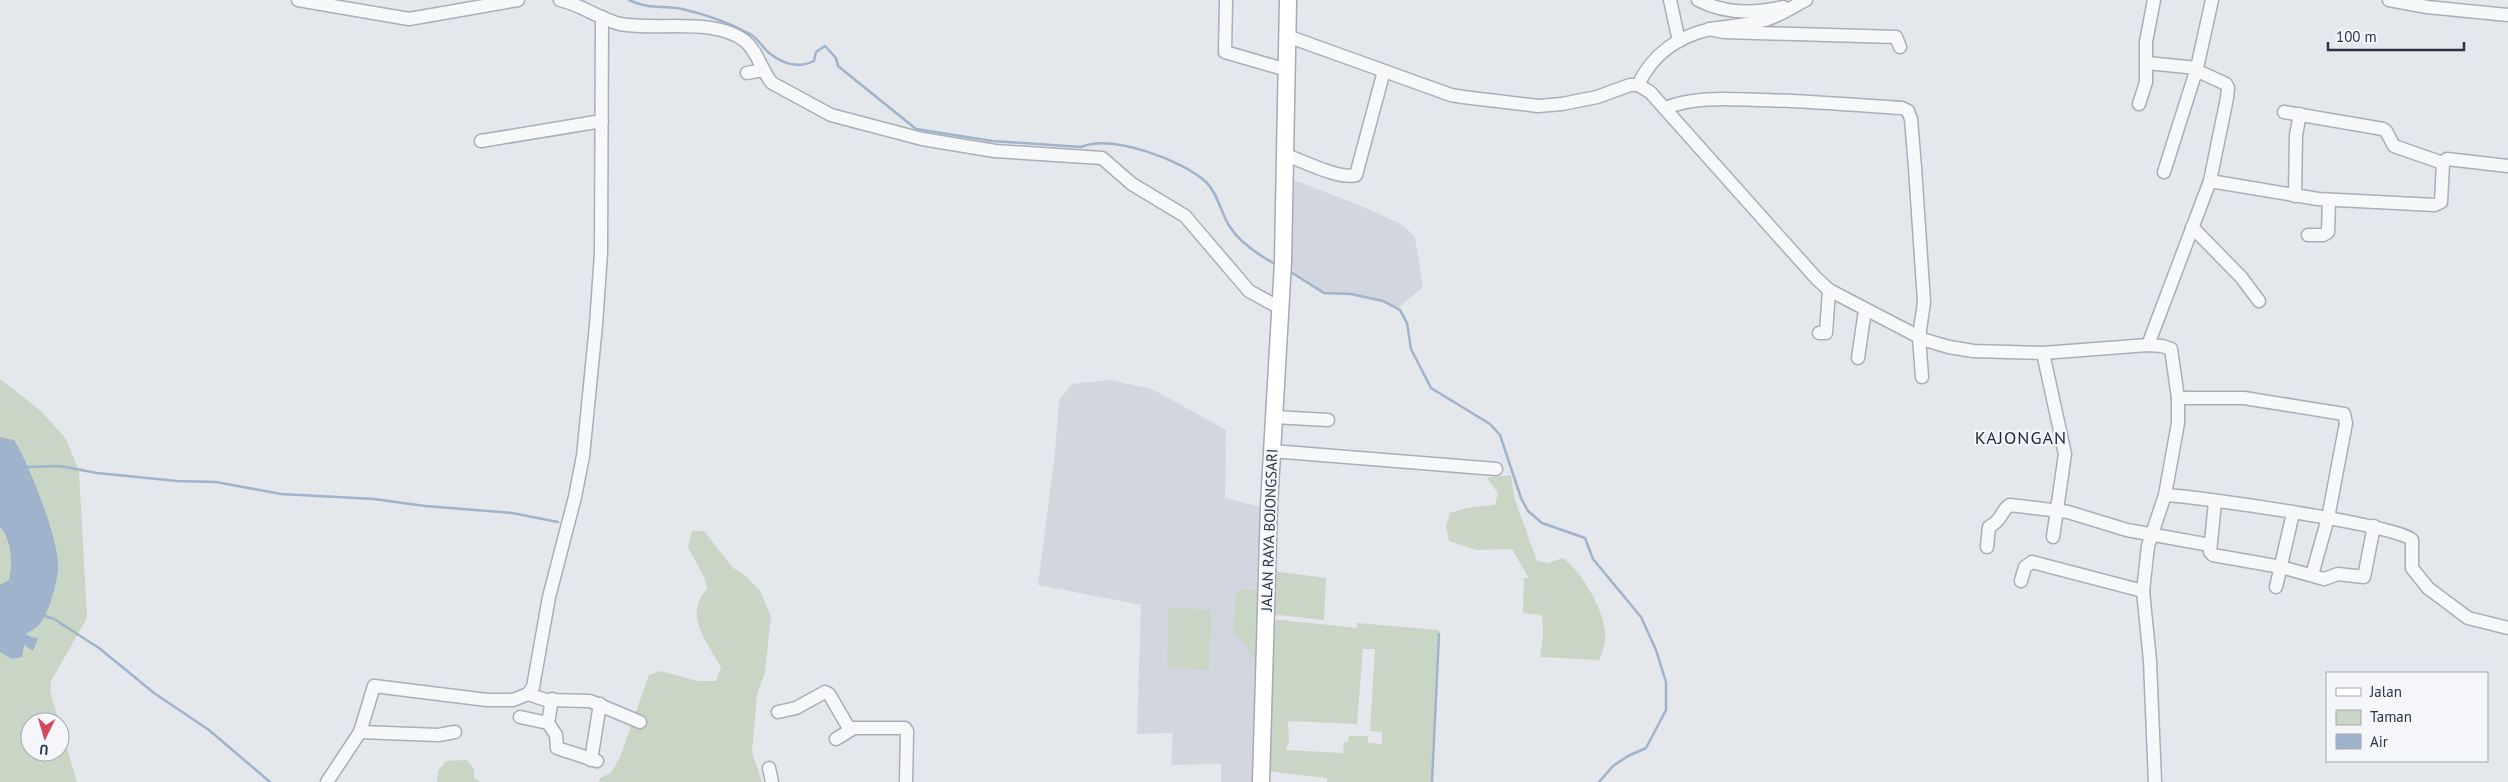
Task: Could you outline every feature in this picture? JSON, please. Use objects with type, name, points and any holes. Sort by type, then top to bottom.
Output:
[{"type":"main road","name":"JALAN RAYA BOJONGSARI","points":[[1261,782],[1272,451],[1283,270],[1288,0]]},
{"type":"street","points":[[298,0],[409,18],[518,0]]},
{"type":"street","points":[[560,0],[619,24],[705,28],[723,31],[737,37],[753,49],[756,72],[824,112],[922,139],[995,150],[1102,158],[1132,184],[1186,216],[1249,291],[1280,308]]},
{"type":"street","points":[[1226,0],[1225,52],[1287,70]]},
{"type":"street","points":[[1670,0],[1679,41]]},
{"type":"street","points":[[1698,0],[1725,10],[1750,12],[1802,2]]},
{"type":"street","points":[[2139,104],[2145,89],[2146,42],[2154,0]]},
{"type":"street","points":[[2164,172],[2197,68],[2212,0]]},
{"type":"street","points":[[2389,0],[2508,15]]},
{"type":"street","points":[[1638,85],[1645,70],[1664,50],[1679,41],[1710,30],[1769,19],[1802,2]]},
{"type":"street","points":[[327,782],[360,732],[374,686],[487,700],[514,700],[528,694],[534,687],[549,597],[575,498],[583,456],[601,253],[602,18]]},
{"type":"street","points":[[1710,30],[1724,32],[1887,36],[1896,37],[1900,47]]},
{"type":"street","points":[[1287,36],[1451,95],[1538,106],[1562,104],[1597,97],[1630,85],[1638,85],[1650,92],[1665,108],[1816,278],[1829,290],[1919,337],[1949,347],[1973,351],[2043,353],[2148,345],[2171,349],[2178,398],[2178,423],[2165,495],[2148,546],[2143,591],[2150,661],[2155,782]]},
{"type":"street","points":[[2147,63],[2197,68],[2200,72],[2221,80],[2228,88],[2210,182],[2148,345]]},
{"type":"street","points":[[1286,155],[1327,171],[1351,177],[1356,175],[1384,71]]},
{"type":"street","points":[[1665,108],[1679,103],[1711,99],[1805,101],[1902,108],[1908,111],[1915,168],[1924,302],[1919,337],[1922,377]]},
{"type":"street","points":[[2284,112],[2383,129],[2386,130],[2394,146],[2443,163]]},
{"type":"street","points":[[2295,196],[2296,135],[2300,114]]},
{"type":"street","points":[[481,141],[602,121]]},
{"type":"street","points":[[2210,182],[2329,200],[2435,205],[2441,202],[2443,163],[2447,159],[2508,166]]},
{"type":"street","points":[[2308,235],[2323,235],[2328,232],[2329,200]]},
{"type":"street","points":[[2192,227],[2241,277],[2259,301]]},
{"type":"street","points":[[1819,333],[1826,333],[1829,290]]},
{"type":"street","points":[[1858,358],[1866,310]]},
{"type":"street","points":[[2043,353],[2065,454],[2052,537]]},
{"type":"street","points":[[2178,398],[2244,398],[2344,414],[2346,423],[2328,518],[2312,575]]},
{"type":"street","points":[[1274,417],[1328,420]]},
{"type":"street","points":[[1272,451],[1496,469]]},
{"type":"street","points":[[2165,495],[2374,526],[2411,538],[2412,568],[2428,588],[2456,611],[2468,618],[2508,628]]},
{"type":"street","points":[[2215,502],[2210,545],[2210,552],[2213,555],[2281,567],[2324,579],[2338,574],[2364,577],[2374,526]]},
{"type":"street","points":[[1987,547],[1989,527],[2000,522],[2006,506],[2010,505],[2077,513],[2127,530],[2210,545]]},
{"type":"street","points":[[2276,587],[2293,513]]},
{"type":"street","points":[[2021,581],[2025,566],[2028,562],[2032,562],[2143,591]]},
{"type":"street","points":[[778,712],[796,708],[825,692],[829,694],[850,730]]},
{"type":"street","points":[[528,694],[552,699],[584,699],[640,722]]},
{"type":"street","points":[[552,699],[548,723],[556,735],[557,748],[594,761],[600,704]]},
{"type":"street","points":[[520,717],[548,723]]},
{"type":"street","points":[[836,739],[854,728],[906,729],[906,782]]},
{"type":"street","points":[[360,732],[438,735],[455,732]]},
{"type":"street","points":[[769,768],[772,782]]},
{"type":"shaded area","points":[[1288,178],[1359,205],[1403,225],[1415,237],[1423,287],[1397,309],[1382,301],[1351,294],[1324,293],[1286,270]]},
{"type":"shaded area","points":[[1109,380],[1152,389],[1226,430],[1225,498],[1264,508],[1255,782],[1221,782],[1221,764],[1171,765],[1173,733],[1137,734],[1141,605],[1038,585],[1055,453],[1059,400],[1072,384]]},
{"type":"green space","points":[[0,379],[41,411],[66,439],[79,471],[87,618],[51,681],[50,691],[56,712],[20,712],[20,762],[70,762],[70,759],[77,782],[0,782]]},
{"type":"green space","points":[[1511,475],[1514,497],[1537,561],[1548,563],[1563,558],[1571,565],[1593,595],[1603,619],[1605,631],[1604,648],[1599,660],[1540,657],[1543,634],[1542,615],[1523,613],[1524,578],[1529,578],[1512,549],[1476,550],[1449,541],[1446,526],[1450,513],[1466,508],[1495,505],[1498,493],[1487,478]]},
{"type":"green space","points":[[692,531],[704,531],[732,567],[747,577],[760,591],[771,616],[765,672],[757,695],[752,752],[762,782],[599,782],[600,778],[611,773],[620,757],[649,675],[661,671],[697,681],[716,681],[721,667],[704,638],[697,619],[700,599],[707,589],[705,579],[688,547]]},
{"type":"green space","points":[[1272,571],[1326,578],[1324,620],[1270,614]]},
{"type":"green space","points":[[1260,588],[1259,664],[1251,657],[1247,645],[1234,633],[1235,594],[1243,589],[1250,591]]},
{"type":"green space","points":[[1168,607],[1211,610],[1209,670],[1167,668]]},
{"type":"green space","points":[[1272,619],[1357,628],[1357,623],[1439,630],[1432,782],[1327,782],[1327,778],[1266,771],[1272,677]],"holes":[[[1363,649],[1375,649],[1370,731],[1382,732],[1382,744],[1368,743],[1368,736],[1349,736],[1348,742],[1344,742],[1343,753],[1286,750],[1289,741],[1288,721],[1357,724]]]},
{"type":"green space","points":[[467,760],[474,769],[474,778],[481,782],[437,782],[438,771],[446,761]]},
{"type":"water","points":[[0,437],[14,440],[28,466],[43,504],[58,559],[57,577],[49,607],[39,625],[26,634],[38,638],[33,651],[24,645],[22,657],[12,659],[0,652],[0,585],[9,580],[11,560],[7,539],[0,527]]},
{"type":"waterway","points":[[629,0],[650,6],[675,8],[699,13],[725,23],[753,36],[769,53],[791,64],[802,65],[814,61],[816,52],[825,46],[836,58],[838,66],[916,129],[992,141],[1081,147],[1094,144],[1110,144],[1146,151],[1164,158],[1181,165],[1206,182],[1214,192],[1234,233],[1251,249],[1277,265]]},
{"type":"waterway","points":[[1289,271],[1324,293],[1351,294],[1383,301],[1400,310],[1407,323],[1411,349],[1431,388],[1490,424],[1500,435],[1521,498],[1528,511],[1542,523],[1585,538],[1593,559],[1641,617],[1656,650],[1666,682],[1666,710],[1646,748],[1628,756],[1613,766],[1599,782]]},
{"type":"waterway","points":[[26,467],[60,466],[97,473],[177,481],[216,482],[281,494],[374,499],[425,506],[512,513],[558,522]]},
{"type":"waterway","points":[[42,615],[54,619],[99,648],[154,693],[209,730],[270,782]]},
{"type":"waterway","points":[[1432,782],[1439,634]]},
{"type":"district","name":"KAJONGAN","points":[[2021,437]]}]
